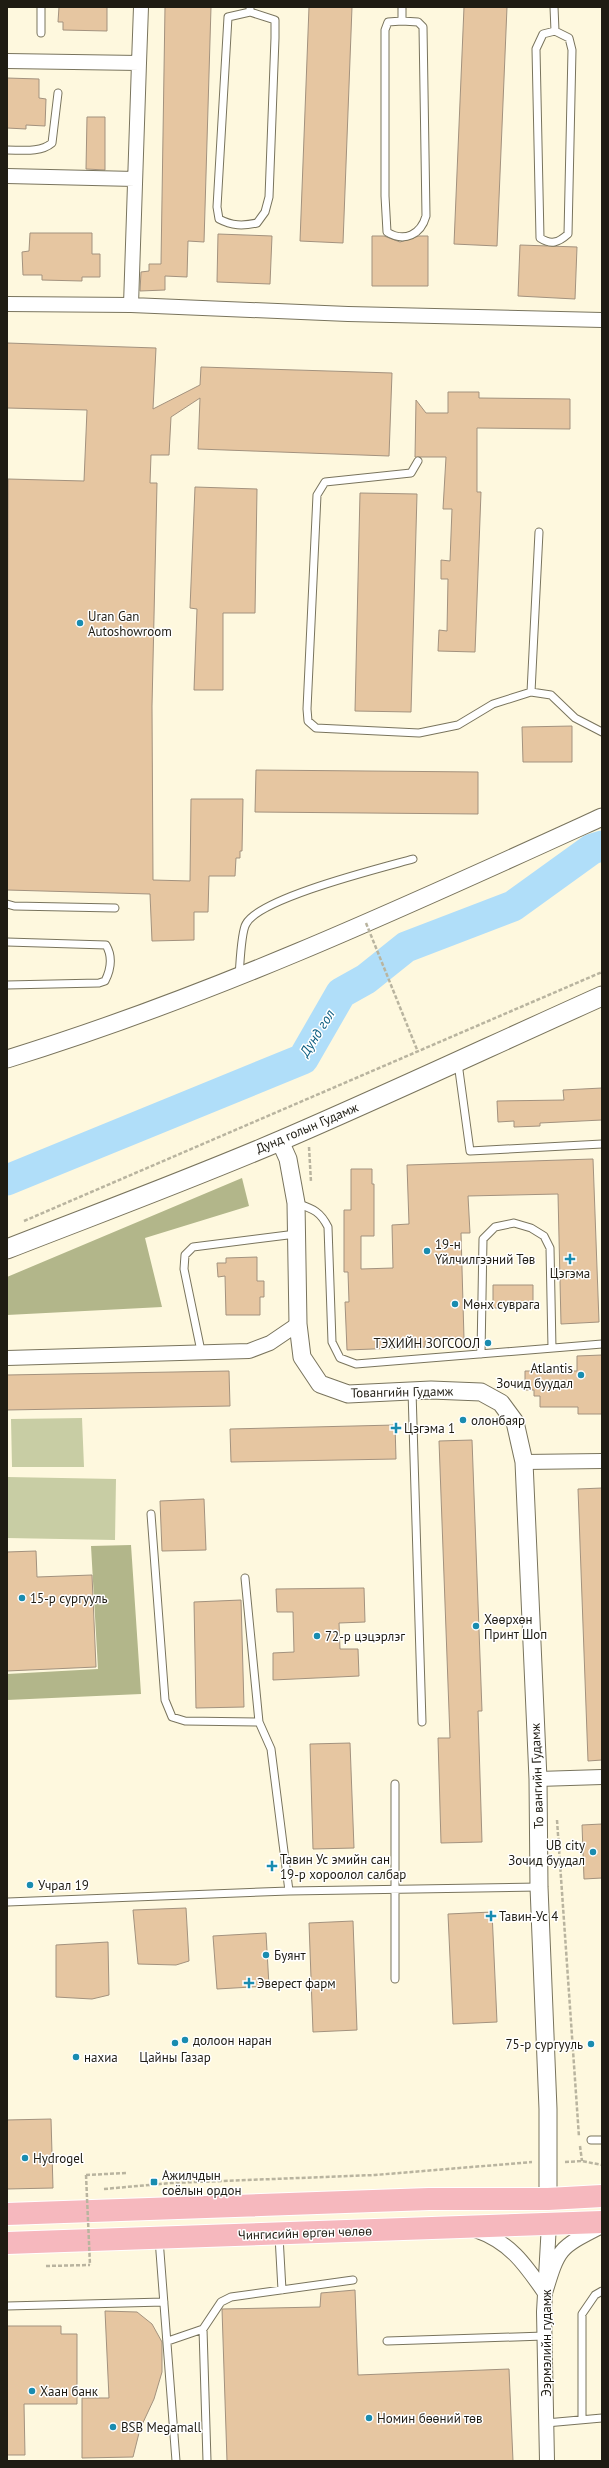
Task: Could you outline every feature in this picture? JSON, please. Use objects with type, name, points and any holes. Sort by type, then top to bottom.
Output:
[{"type":"highway","points":[[7,2214],[430,2199],[548,2199],[602,2196]]},
{"type":"highway","points":[[548,2199],[548,2224]]},
{"type":"highway","name":"Чингисийн өргөн чөлөө","points":[[7,2243],[159,2239],[465,2226],[602,2222]]},
{"type":"main road","name":"Дунд голын Гудамж","points":[[7,1249],[280,1141],[430,1076],[458,1060],[602,996]]},
{"type":"street","points":[[131,305],[141,7]]},
{"type":"street","points":[[7,61],[139,63]]},
{"type":"street","points":[[7,176],[135,179]]},
{"type":"street","points":[[7,304],[131,305],[348,314],[602,320]]},
{"type":"street","points":[[7,1059],[132,1016],[239,976],[366,924],[602,817]]},
{"type":"street","name":"Товангийн Гудамж","points":[[280,1141],[288,1159],[296,1203],[298,1324],[302,1357],[320,1384],[348,1394],[412,1391],[481,1392],[501,1403],[515,1422],[524,1462]]},
{"type":"street","points":[[7,1358],[201,1351],[249,1351],[270,1343],[298,1324]]},
{"type":"street","points":[[524,1462],[602,1461]]},
{"type":"street","name":"То вангийн Гудамж","points":[[524,1462],[538,1779],[539,1887],[548,2109],[548,2199]]},
{"type":"street","points":[[538,1779],[602,1777]]},
{"type":"street","name":"Ээрмэлийн гудамж","points":[[547,2461],[544,2336],[548,2224]]},
{"type":"street","points":[[465,2226],[505,2243],[529,2270],[545,2294]]},
{"type":"street","points":[[545,2294],[554,2261],[562,2249],[602,2226]]},
{"type":"lane","points":[[41,7],[41,34]]},
{"type":"lane","points":[[402,7],[402,21]]},
{"type":"lane","points":[[554,7],[555,31]]},
{"type":"lane","points":[[250,9],[275,20],[274,54],[269,197],[265,212],[257,223],[243,226],[229,224],[219,220],[217,206],[228,17],[250,9]]},
{"type":"lane","points":[[402,21],[418,22],[423,26],[426,216],[423,227],[415,235],[395,237],[387,232],[385,196],[385,30],[388,22],[402,21]]},
{"type":"lane","points":[[555,31],[568,38],[572,50],[570,200],[568,234],[556,243],[552,243],[540,238],[536,49],[543,34],[555,31]]},
{"type":"lane","points":[[7,150],[32,151],[47,147],[52,143],[58,93]]},
{"type":"lane","points":[[418,462],[411,473],[325,482],[320,487],[317,495],[316,511],[307,709],[308,721],[316,728],[328,730],[419,733],[458,725],[493,704],[532,692],[551,695],[574,718],[602,732]]},
{"type":"lane","points":[[532,692],[539,532]]},
{"type":"lane","points":[[239,976],[245,924],[258,911],[322,886],[413,859]]},
{"type":"lane","points":[[7,904],[115,908]]},
{"type":"lane","points":[[7,942],[106,945],[110,951],[111,960],[109,972],[105,981],[99,983],[7,985]]},
{"type":"lane","points":[[458,1060],[470,1151],[602,1144]]},
{"type":"lane","points":[[296,1203],[312,1209],[322,1216],[328,1228],[332,1342],[340,1358],[356,1364],[602,1344]]},
{"type":"lane","points":[[481,1354],[483,1239],[495,1228],[514,1223],[531,1228],[544,1236],[550,1248],[552,1348]]},
{"type":"lane","points":[[201,1351],[184,1269],[185,1255],[193,1246],[296,1234]]},
{"type":"lane","points":[[412,1391],[422,1722]]},
{"type":"lane","points":[[151,1514],[165,1700],[172,1717],[185,1721],[259,1722]]},
{"type":"lane","points":[[245,1578],[259,1722],[271,1749],[289,1891]]},
{"type":"lane","points":[[395,1784],[395,1979]]},
{"type":"lane","points":[[8,1902],[289,1891],[394,1891],[539,1887]]},
{"type":"lane","points":[[591,2140],[602,2140]]},
{"type":"lane","points":[[279,2234],[282,2290]]},
{"type":"lane","points":[[159,2239],[176,2461]]},
{"type":"lane","points":[[207,2461],[203,2329],[221,2302],[231,2297],[353,2280]]},
{"type":"lane","points":[[582,2420],[582,2314],[595,2295],[602,2292]]},
{"type":"lane","points":[[7,2306],[164,2302]]},
{"type":"lane","points":[[168,2341],[203,2329]]},
{"type":"lane","points":[[387,2341],[544,2336]]},
{"type":"lane","points":[[546,2423],[602,2418]]},
{"type":"path","points":[[366,924],[418,1052]]},
{"type":"path","points":[[22,1222],[602,972]]},
{"type":"path","points":[[309,1146],[312,1209]]},
{"type":"path","points":[[557,1818],[582,2161]]},
{"type":"path","points":[[96,2191],[171,2183],[375,2175],[526,2162],[582,2161],[602,2165]]},
{"type":"path","points":[[46,2266],[90,2265],[86,2175],[126,2174]]},
{"type":"path","points":[[82,2194],[89,2193]]},
{"type":"green space","points":[[242,1178],[249,1206],[145,1238],[162,1307],[7,1315],[7,1277]]},
{"type":"green space","points":[[82,1418],[84,1467],[12,1467],[11,1419]]},
{"type":"green space","points":[[7,1477],[116,1479],[115,1540],[7,1538]]},
{"type":"green space","points":[[131,1545],[141,1694],[7,1700],[7,1674],[98,1669],[91,1546]]},
{"type":"building","points":[[59,7],[107,7],[107,31],[63,30],[63,22],[58,22]]},
{"type":"building","points":[[165,7],[211,7],[204,242],[188,241],[187,277],[165,276],[165,290],[140,291],[141,272],[149,271],[149,264],[161,264]]},
{"type":"building","points":[[309,7],[352,7],[343,243],[300,241]]},
{"type":"building","points":[[464,7],[507,7],[497,246],[454,244]]},
{"type":"building","points":[[7,78],[39,79],[39,98],[46,99],[45,126],[26,125],[26,129],[7,128]]},
{"type":"building","points":[[87,117],[105,117],[105,170],[86,169]]},
{"type":"building","points":[[30,233],[92,233],[92,254],[100,254],[100,277],[82,277],[82,281],[42,280],[42,275],[23,275],[22,252],[29,251]]},
{"type":"building","points":[[218,234],[272,236],[270,284],[217,282]]},
{"type":"building","points":[[372,236],[384,236],[400,242],[419,236],[428,236],[428,286],[372,286]]},
{"type":"building","points":[[520,245],[577,247],[575,299],[518,296]]},
{"type":"building","name":"Uran Gan Autoshowroom","points":[[7,343],[156,348],[153,409],[200,385],[201,367],[392,373],[389,456],[198,449],[200,398],[171,417],[169,455],[151,455],[150,483],[157,483],[152,706],[153,880],[190,881],[191,799],[243,799],[242,851],[240,851],[240,858],[236,858],[235,876],[209,876],[208,912],[194,912],[194,940],[152,941],[150,894],[7,890],[8,479],[84,481],[87,410],[7,408]]},
{"type":"building","points":[[448,392],[479,392],[479,398],[570,399],[570,429],[477,428],[477,492],[481,492],[475,652],[438,651],[439,630],[447,631],[448,579],[441,579],[441,560],[450,561],[452,509],[443,509],[446,457],[415,457],[416,400],[426,413],[448,413]]},
{"type":"building","points":[[195,487],[257,489],[255,613],[223,613],[223,690],[194,690],[197,609],[190,608]]},
{"type":"building","points":[[360,493],[417,494],[411,712],[355,711]]},
{"type":"building","points":[[572,726],[572,762],[523,762],[522,727]]},
{"type":"building","points":[[256,770],[478,772],[478,814],[255,812]]},
{"type":"building","points":[[602,1088],[602,1120],[540,1123],[540,1126],[514,1127],[514,1121],[498,1122],[497,1101],[564,1100],[563,1090]]},
{"type":"building","name":"19-н Үйлчилгээний Төв","points":[[593,1159],[599,1322],[561,1324],[558,1194],[468,1196],[470,1233],[461,1233],[464,1339],[425,1341],[425,1347],[347,1350],[345,1302],[349,1302],[348,1272],[344,1272],[344,1210],[351,1210],[351,1169],[372,1169],[372,1184],[374,1184],[374,1236],[361,1236],[361,1269],[393,1268],[392,1225],[409,1224],[407,1165]]},
{"type":"building","points":[[257,1257],[257,1281],[264,1281],[264,1297],[260,1297],[260,1315],[226,1315],[225,1276],[218,1277],[217,1263],[226,1263],[226,1258]]},
{"type":"building","points":[[493,1285],[533,1285],[533,1308],[493,1308]]},
{"type":"building","points":[[602,1355],[602,1414],[578,1414],[578,1407],[540,1407],[540,1396],[534,1396],[534,1390],[525,1390],[525,1371],[577,1371],[577,1356]]},
{"type":"building","points":[[229,1371],[230,1406],[7,1410],[7,1375]]},
{"type":"building","points":[[395,1425],[396,1459],[231,1462],[230,1429]]},
{"type":"building","points":[[472,1440],[482,1711],[478,1711],[482,1842],[441,1843],[438,1738],[450,1738],[439,1441]]},
{"type":"building","points":[[602,1488],[602,1760],[588,1761],[578,1489]]},
{"type":"building","points":[[204,1499],[206,1550],[162,1551],[160,1501]]},
{"type":"building","name":"15-р сургууль","points":[[36,1551],[37,1577],[92,1575],[96,1667],[7,1671],[7,1552]]},
{"type":"building","name":"72-р цэцэрлэг","points":[[364,1588],[365,1622],[339,1623],[340,1649],[358,1649],[359,1676],[273,1680],[273,1653],[294,1652],[293,1612],[277,1612],[276,1589]]},
{"type":"building","points":[[241,1600],[244,1707],[196,1708],[194,1602]]},
{"type":"building","points":[[350,1743],[354,1848],[313,1849],[310,1744]]},
{"type":"building","name":"UB city Зочид буудал","points":[[602,1824],[602,1878],[584,1879],[582,1825]]},
{"type":"building","points":[[186,1908],[189,1961],[176,1965],[138,1964],[133,1910]]},
{"type":"building","points":[[492,1912],[497,2022],[453,2024],[448,1914]]},
{"type":"building","points":[[353,1921],[357,2030],[313,2032],[309,1923]]},
{"type":"building","points":[[266,1933],[269,1986],[217,1989],[213,1936]]},
{"type":"building","points":[[108,1942],[109,1995],[92,1999],[56,1997],[56,1945]]},
{"type":"building","points":[[51,2119],[53,2188],[7,2189],[7,2120]]},
{"type":"building","name":"Номин бөөний төв","points":[[355,2290],[358,2375],[509,2369],[513,2461],[227,2461],[222,2309],[320,2307],[321,2293]]},
{"type":"building","points":[[105,2311],[137,2312],[152,2324],[162,2342],[162,2372],[154,2399],[140,2429],[133,2457],[82,2458],[82,2398],[109,2398]]},
{"type":"building","name":"Хаан банк","points":[[7,2326],[61,2326],[61,2334],[77,2334],[77,2404],[24,2404],[25,2455],[7,2455]]},
{"type":"waterway","name":"Дунд гол","points":[[7,1180],[303,1059],[341,993],[366,979],[406,947],[513,906],[592,849],[602,846]]},
{"type":"place","name":"Uran Gan Autoshowroom","points":[[80,623]]},
{"type":"place","name":"19-н Үйлчилгээний Төв","points":[[427,1251]]},
{"type":"place","name":"Цэгэма","points":[[570,1259]]},
{"type":"place","name":"Мөнх суврага","points":[[455,1304]]},
{"type":"place","name":"ТЭХИЙН ЗОГСООЛ","points":[[488,1343]]},
{"type":"place","name":"Atlantis Зочид буудал","points":[[581,1375]]},
{"type":"place","name":"олонбаяр","points":[[463,1420]]},
{"type":"place","name":"Цэгэма 1","points":[[396,1428]]},
{"type":"place","name":"15-р сургууль","points":[[22,1598]]},
{"type":"place","name":"Хөөрхөн Принт Шоп","points":[[476,1626]]},
{"type":"place","name":"72-р цэцэрлэг","points":[[317,1636]]},
{"type":"place","name":"UB city Зочид буудал","points":[[593,1852]]},
{"type":"place","name":"Тавин Ус эмийн сан 19-р хороолол салбар","points":[[272,1866]]},
{"type":"place","name":"Учрал 19","points":[[30,1885]]},
{"type":"place","name":"Тавин-Ус 4","points":[[491,1916]]},
{"type":"place","name":"Буянт","points":[[266,1955]]},
{"type":"place","name":"Эверест фарм","points":[[249,1983]]},
{"type":"place","name":"долоон наран","points":[[185,2040]]},
{"type":"place","name":"Цайны Газар","points":[[175,2043]]},
{"type":"place","name":"75-р сургууль","points":[[591,2044]]},
{"type":"place","name":"нахиа","points":[[76,2057]]},
{"type":"place","name":"Hydrogel","points":[[25,2158]]},
{"type":"place","name":"Ажилчдын соёлын ордон","points":[[154,2182]]},
{"type":"place","name":"Хаан банк","points":[[32,2391]]},
{"type":"place","name":"Номин бөөний төв","points":[[369,2418]]},
{"type":"place","name":"BSB Megamall","points":[[113,2427]]}]
